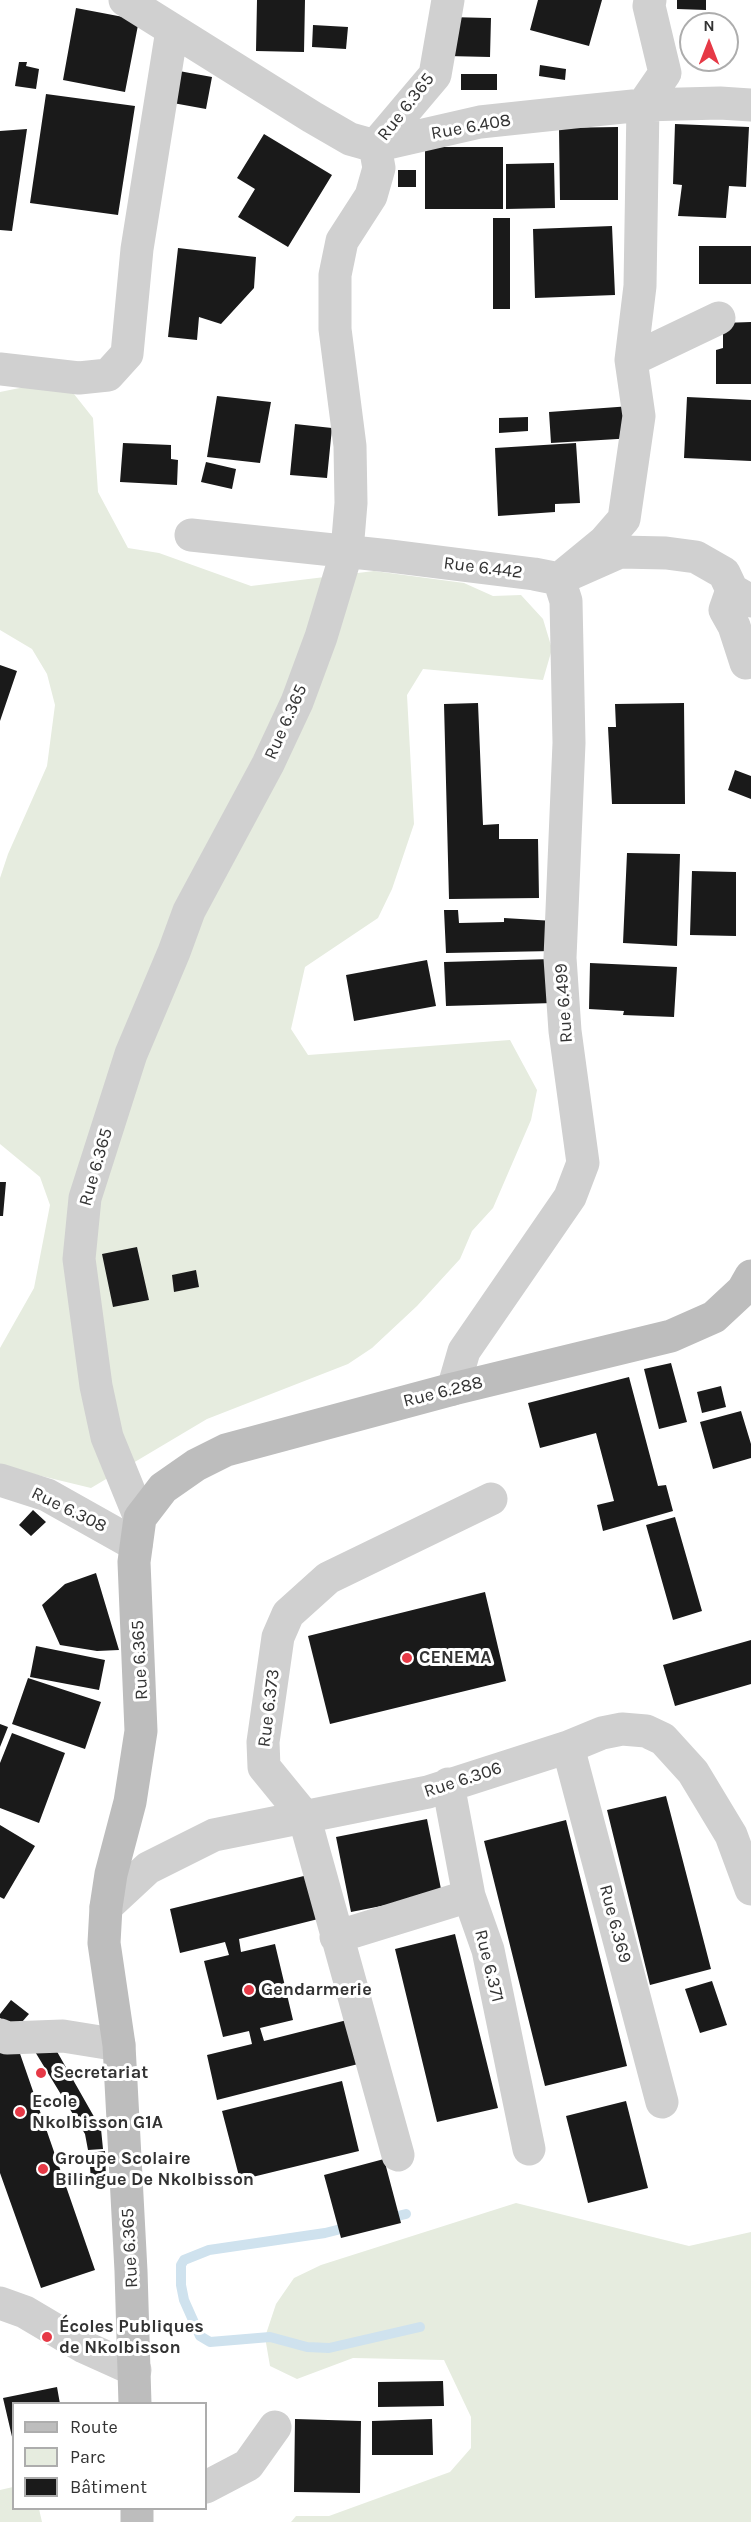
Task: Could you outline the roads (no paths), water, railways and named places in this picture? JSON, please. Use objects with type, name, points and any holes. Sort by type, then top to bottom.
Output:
[{"type":"street","points":[[125,0],[350,139],[375,146]]},
{"type":"street","name":"Rue 6.365","points":[[135,2402],[119,2045],[105,1943],[106,1907],[111,1874],[130,1802],[141,1731],[134,1562],[138,1532],[107,1437],[96,1386],[79,1259],[85,1198],[131,1054],[189,911],[263,774],[297,702],[321,638],[347,551],[351,503],[350,446],[335,329],[335,275],[342,242],[371,196],[379,168],[375,146],[435,75],[448,0]]},
{"type":"street","points":[[559,579],[604,542],[624,519],[639,416],[631,360],[640,286],[643,105],[665,73],[649,6],[650,0]]},
{"type":"street","points":[[0,369],[79,378],[108,375],[127,354],[137,249],[172,30]]},
{"type":"street","name":"Rue 6.408","points":[[375,146],[480,122],[643,105],[751,105]]},
{"type":"street","points":[[631,360],[719,318]]},
{"type":"street","name":"Rue 6.442","points":[[191,535],[347,551],[559,579]]},
{"type":"street","points":[[559,579],[620,552],[666,553],[696,557],[724,573],[741,596],[725,610],[734,626],[746,663]]},
{"type":"street","name":"Rue 6.499","points":[[453,1389],[464,1351],[570,1197],[583,1162],[565,1031],[560,958],[569,743],[566,601],[559,579]]},
{"type":"street","name":"Rue 6.288","points":[[138,1532],[163,1488],[196,1465],[226,1449],[453,1389],[671,1336],[714,1317],[743,1290],[751,1276]]},
{"type":"street","name":"Rue 6.308","points":[[0,1480],[47,1495],[138,1532]]},
{"type":"street","name":"Rue 6.373","points":[[398,2155],[304,1816],[264,1767],[263,1742],[278,1637],[288,1614],[328,1578],[490,1499]]},
{"type":"street","name":"Rue 6.306","points":[[106,1907],[148,1868],[214,1836],[428,1792],[602,1733],[622,1729],[646,1731],[663,1739],[693,1772],[725,1826],[751,1889]]},
{"type":"street","name":"Rue 6.369","points":[[568,1746],[662,2102]]},
{"type":"street","name":"Rue 6.371","points":[[448,1784],[469,1896],[488,1950],[529,2149]]},
{"type":"street","points":[[336,1937],[469,1896]]},
{"type":"street","points":[[0,2036],[7,2038],[63,2036],[119,2045]]},
{"type":"street","points":[[0,2303],[25,2312],[84,2347],[135,2370]]},
{"type":"street","points":[[207,2486],[248,2465],[275,2427]]},
{"type":"waterway","points":[[385,2219],[406,2214]]},
{"type":"waterway","points":[[353,2226],[325,2233],[209,2250],[184,2260],[181,2265],[184,2300],[200,2336],[210,2342],[270,2337],[307,2347],[329,2348],[420,2327]]},
{"type":"place","name":"CENEMA","points":[[407,1658]]},
{"type":"place","name":"Gendarmerie","points":[[249,1990]]},
{"type":"place","name":"Secretariat","points":[[41,2073]]},
{"type":"place","name":"Ecole Nkolbisson G1A","points":[[20,2112]]},
{"type":"place","name":"Groupe Scolaire Bilingue De Nkolbisson","points":[[43,2169]]},
{"type":"place","name":"Écoles Publiques de Nkolbisson","points":[[47,2337]]}]
